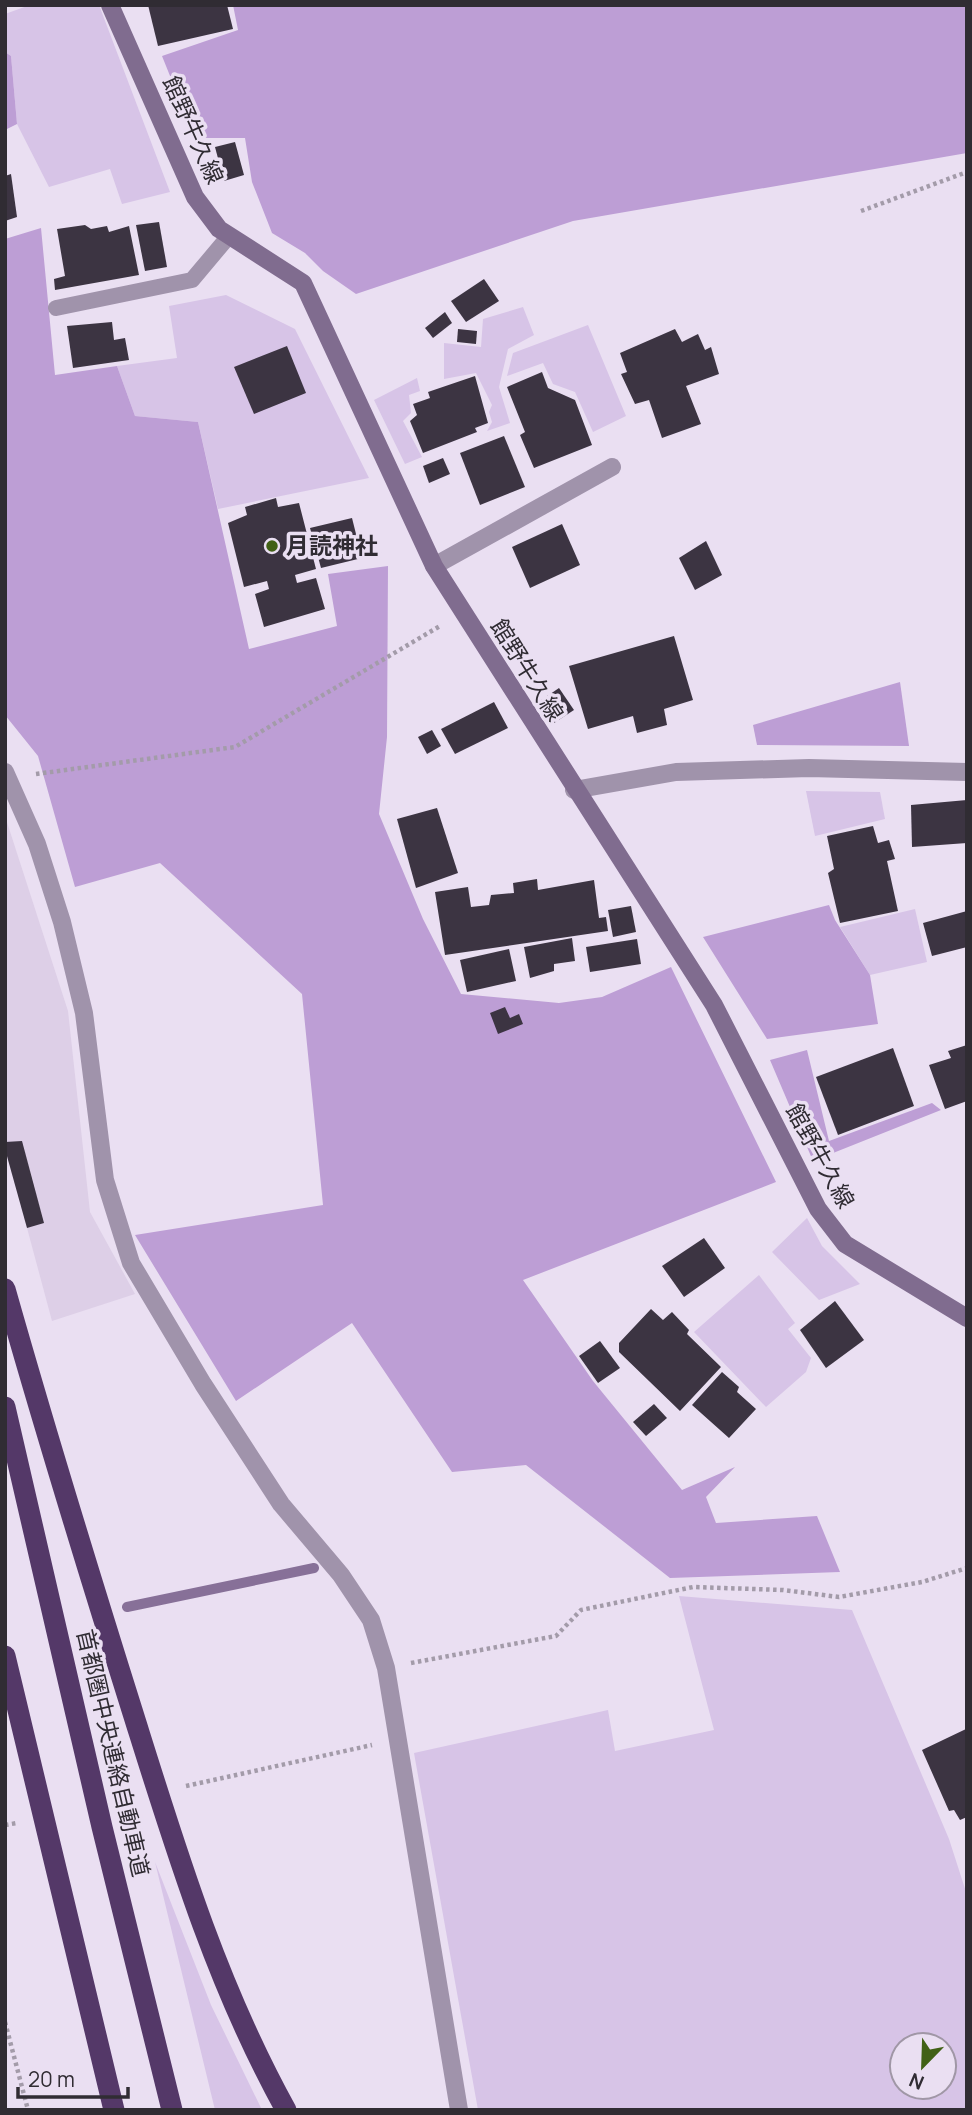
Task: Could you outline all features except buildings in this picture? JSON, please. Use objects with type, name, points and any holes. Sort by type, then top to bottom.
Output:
[{"type":"highway","points":[[5,1289],[58,1473],[194,1903],[230,2000],[286,2110]]},
{"type":"highway","name":"首都圏中央連絡自動車道","points":[[5,1407],[102,1827],[172,2110]]},
{"type":"highway","points":[[5,1656],[114,2110]]},
{"type":"main road","name":"館野牛久線","points":[[110,5],[195,197],[219,229],[303,284],[434,566],[714,1005],[818,1209],[845,1244],[967,1318]]},
{"type":"street","points":[[434,566],[612,467]]},
{"type":"street","points":[[575,790],[676,772],[809,768],[967,772]]},
{"type":"street","points":[[7,776],[37,844],[62,922],[84,1013],[105,1180],[131,1263],[203,1384],[281,1504],[341,1575],[371,1620],[386,1668],[459,2110]]},
{"type":"lane","points":[[57,308],[192,280],[229,236]]},
{"type":"path","points":[[861,211],[967,172]]},
{"type":"path","points":[[7,776],[235,747],[462,613]]},
{"type":"path","points":[[386,1668],[556,1636],[581,1610],[693,1587],[782,1590],[839,1597],[922,1582],[967,1567]]},
{"type":"path","points":[[181,1787],[397,1739]]},
{"type":"path","points":[[5,1825],[19,1822]]},
{"type":"path","points":[[5,2022],[28,2110]]},
{"type":"shaded area","points":[[30,5],[99,5],[170,192],[122,204],[110,169],[49,187],[17,124],[11,56],[5,52],[5,14]]},
{"type":"shaded area","points":[[233,5],[967,5],[967,153],[573,221],[356,294],[323,271],[305,253],[272,233],[252,182],[245,138],[195,138],[162,56],[238,30]]},
{"type":"shaded area","points":[[5,52],[11,56],[17,124],[5,130]]},
{"type":"shaded area","points":[[41,228],[55,375],[117,366],[135,416],[198,422],[249,649],[337,626],[328,574],[388,566],[387,737],[379,814],[423,919],[461,994],[559,1003],[602,997],[671,967],[776,1182],[523,1280],[593,1381],[682,1490],[735,1467],[706,1497],[716,1523],[817,1516],[840,1572],[670,1578],[526,1465],[452,1472],[352,1323],[236,1401],[135,1235],[323,1205],[302,994],[160,863],[75,887],[38,756],[5,715],[5,239]]},
{"type":"shaded area","points":[[226,295],[295,329],[369,478],[218,509],[198,422],[135,416],[117,366],[177,358],[169,306]]},
{"type":"shaded area","points":[[523,307],[534,335],[508,349],[499,387],[510,423],[487,431],[492,422],[489,412],[492,405],[476,373],[444,379],[444,343],[481,347],[483,319]]},
{"type":"shaded area","points":[[588,325],[626,416],[593,432],[575,392],[553,384],[543,363],[507,376],[513,353]]},
{"type":"shaded area","points":[[417,378],[420,391],[409,395],[411,413],[403,421],[422,457],[405,464],[374,400]]},
{"type":"shaded area","points":[[900,682],[909,746],[757,745],[753,725]]},
{"type":"shaded area","points":[[806,791],[880,792],[885,819],[815,836]]},
{"type":"shaded area","points":[[5,816],[68,1011],[90,1212],[135,1294],[52,1321],[5,1146]]},
{"type":"shaded area","points":[[829,905],[835,920],[870,975],[878,1024],[767,1039],[703,937]]},
{"type":"shaded area","points":[[915,909],[927,962],[870,975],[840,927]]},
{"type":"shaded area","points":[[807,1050],[829,1141],[932,1103],[941,1110],[813,1161],[770,1060]]},
{"type":"shaded area","points":[[807,1218],[822,1246],[860,1284],[819,1300],[772,1252]]},
{"type":"shaded area","points":[[759,1275],[795,1323],[788,1329],[811,1358],[806,1372],[766,1407],[694,1332]]},
{"type":"shaded area","points":[[679,1596],[852,1610],[949,1839],[967,1895],[967,2110],[478,2110],[414,1753],[608,1710],[615,1751],[714,1730]]},
{"type":"shaded area","points":[[155,1862],[211,2005],[262,2110],[215,2110]]},
{"type":"waterway","points":[[127,1607],[314,1568]]},
{"type":"place","name":"月読神社","points":[[272,546]]}]
